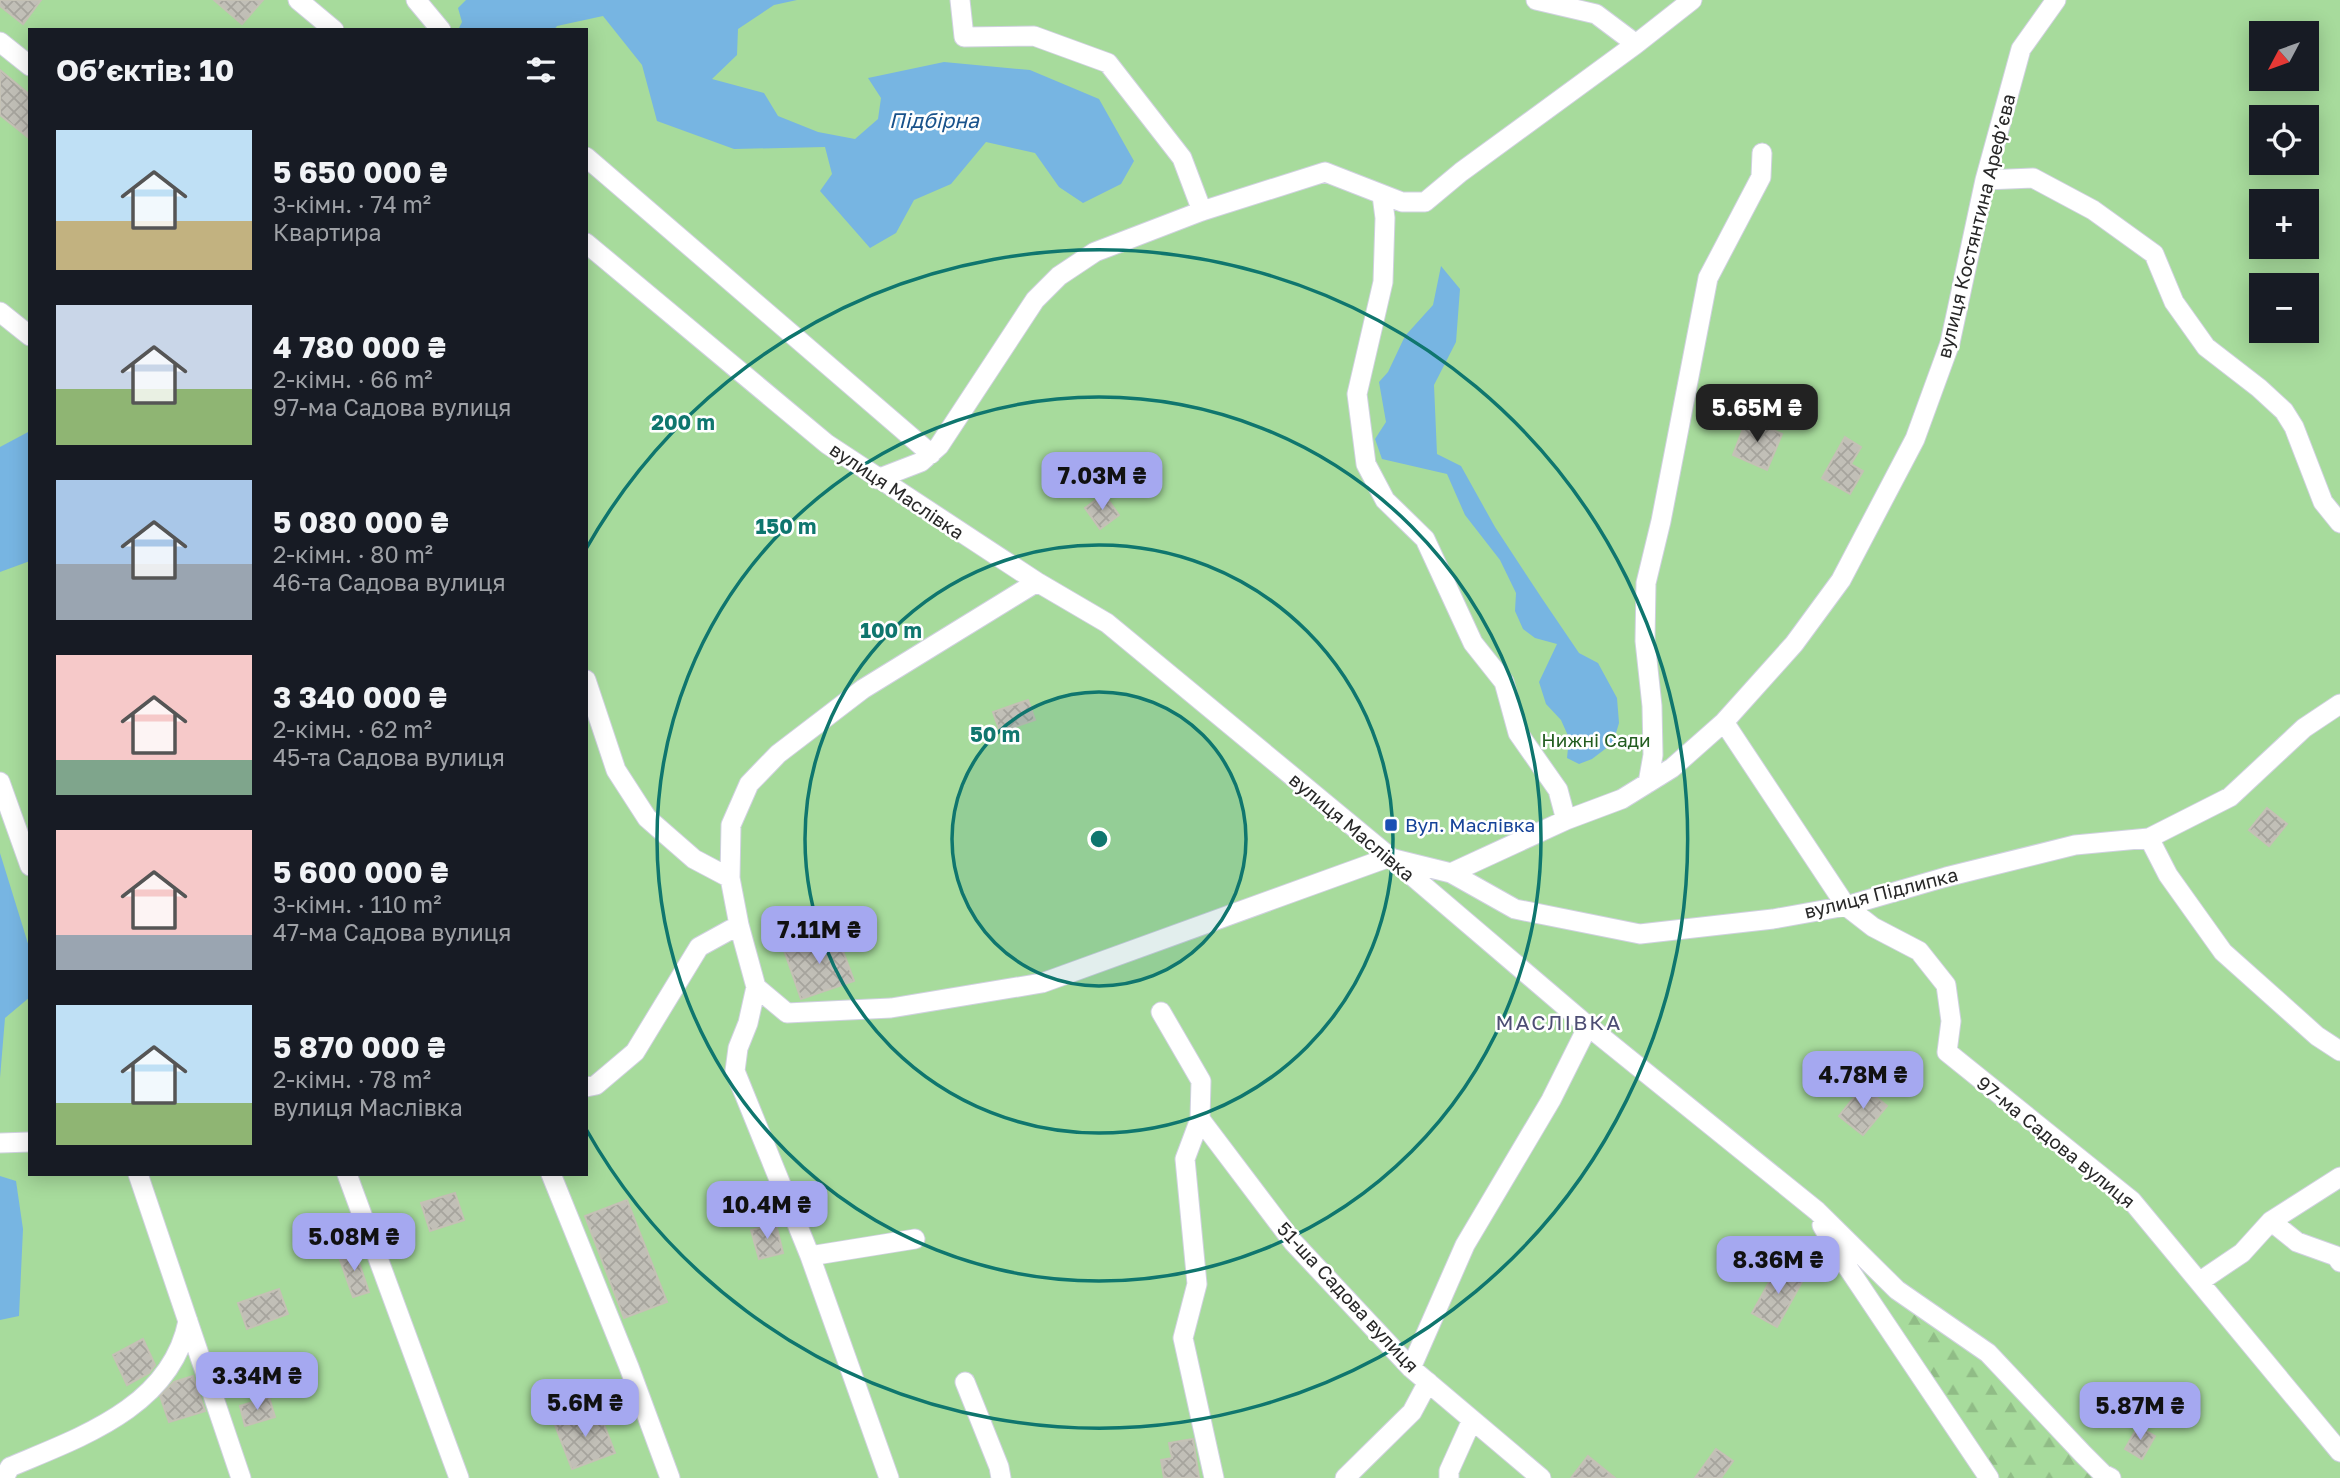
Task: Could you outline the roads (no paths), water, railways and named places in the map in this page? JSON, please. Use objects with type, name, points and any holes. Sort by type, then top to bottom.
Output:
[{"type":"street","points":[[298,0],[332,28]]},
{"type":"street","points":[[416,0],[439,28]]},
{"type":"street","points":[[960,0],[964,37],[1034,36],[1108,63],[1182,158],[1202,211]]},
{"type":"street","points":[[1536,0],[1595,14],[1636,44]]},
{"type":"street","points":[[877,479],[921,462],[939,446],[1035,300],[1059,276],[1095,252],[1202,211],[1325,172],[1402,202],[1425,202],[1461,172],[1692,0]]},
{"type":"street","name":"вулиця Костянтина Арефʼєва","points":[[1451,873],[1566,820],[1622,799],[1672,768],[1724,722],[1794,644],[1840,580],[1914,439],[1950,343],[1984,180],[2021,49],[2056,0]]},
{"type":"street","points":[[0,42],[28,64]]},
{"type":"street","points":[[1647,783],[1653,755],[1652,706],[1644,641],[1646,583],[1661,521],[1709,278],[1761,177],[1762,153]]},
{"type":"street","points":[[588,159],[931,454]]},
{"type":"street","points":[[1984,180],[2033,178],[2093,210],[2154,254],[2174,302],[2206,347],[2284,411],[2294,428],[2323,502],[2340,523]]},
{"type":"street","points":[[1382,195],[1385,218],[1383,282],[1357,394],[1366,464],[1385,500],[1425,539],[1473,643],[1504,682],[1518,733],[1558,790],[1566,820]]},
{"type":"street","name":"вулиця Маслівка","points":[[588,245],[827,444],[1037,582],[1107,623],[1390,857],[1588,1026],[1817,1211],[1897,1290],[1988,1353],[2105,1477]]},
{"type":"street","points":[[0,312],[28,334]]},
{"type":"street","points":[[890,1478],[810,1255],[735,1071],[738,1048],[748,1023],[757,987],[738,925],[730,878],[730,825],[749,784],[778,754],[863,690],[1037,582]]},
{"type":"street","points":[[588,686],[616,770],[647,818],[694,859],[730,878]]},
{"type":"street","name":"вулиця Підлипка","points":[[1390,857],[1451,873],[1515,909],[1640,934],[1773,919],[1846,906],[1946,877],[2076,845],[2149,838],[2230,797],[2304,728],[2340,704]]},
{"type":"street","points":[[1724,722],[1846,906]]},
{"type":"street","points":[[0,782],[28,860]]},
{"type":"street","points":[[2149,838],[2168,875],[2223,952],[2318,1036],[2340,1051]]},
{"type":"street","points":[[757,987],[788,1013],[891,1008],[1042,984],[1390,857]]},
{"type":"street","name":"97-ма Садова вулиця","points":[[1846,906],[1873,927],[1919,951],[1946,985],[1951,1021],[1947,1052],[2132,1201],[2340,1452]]},
{"type":"street","points":[[588,1087],[596,1085],[635,1052],[699,947],[738,925]]},
{"type":"street","points":[[1161,1012],[1201,1081],[1200,1119],[1185,1159],[1197,1284],[1183,1338],[1214,1478]]},
{"type":"street","points":[[1411,1368],[1465,1245],[1551,1100],[1588,1026]]},
{"type":"street","name":"51-ша Садова вулиця","points":[[1200,1119],[1293,1242],[1411,1368],[1541,1478]]},
{"type":"street","points":[[0,1143],[28,1142]]},
{"type":"street","points":[[139,1176],[242,1478]]},
{"type":"street","points":[[349,1176],[459,1478]]},
{"type":"street","points":[[552,1176],[629,1367],[670,1478]]},
{"type":"street","points":[[2199,1282],[2242,1253],[2271,1221],[2340,1177]]},
{"type":"street","points":[[1817,1211],[1836,1250],[1989,1478]]},
{"type":"street","points":[[2271,1221],[2297,1242],[2336,1256],[2340,1262]]},
{"type":"street","points":[[810,1255],[915,1239]]},
{"type":"street","points":[[1897,1341],[1894,1329],[1899,1314],[1909,1305],[1918,1304]]},
{"type":"street","points":[[4,1478],[10,1467],[112,1421],[147,1395],[168,1370],[184,1339],[188,1321]]},
{"type":"street","points":[[965,1382],[1001,1478]]},
{"type":"street","points":[[1345,1478],[1412,1412],[1428,1382]]},
{"type":"street","points":[[1449,1478],[1449,1471],[1472,1420]]},
{"type":"water","name":"Підбірна","points":[[466,0],[797,0],[774,5],[738,29],[737,55],[712,79],[764,93],[778,116],[818,132],[855,139],[878,119],[881,98],[868,78],[944,62],[1030,70],[1099,99],[1134,161],[1121,184],[1083,203],[1059,187],[1035,153],[986,142],[951,184],[914,200],[896,233],[870,248],[820,191],[832,174],[825,147],[734,149],[657,121],[642,65],[603,16],[556,28],[459,28],[462,22],[458,8]]},
{"type":"water","points":[[1441,266],[1460,289],[1456,342],[1434,385],[1437,454],[1461,466],[1495,527],[1541,597],[1579,653],[1598,663],[1617,698],[1619,723],[1613,743],[1592,759],[1579,764],[1567,758],[1569,738],[1561,720],[1546,704],[1539,682],[1557,644],[1535,638],[1523,629],[1515,611],[1516,593],[1500,560],[1465,515],[1447,474],[1382,459],[1375,439],[1386,422],[1379,382],[1388,372],[1405,336],[1433,305]]},
{"type":"water","points":[[28,432],[28,562],[0,572],[0,447]]},
{"type":"water","points":[[0,853],[28,944],[28,999],[5,1018],[0,1078]]},
{"type":"water","points":[[0,1176],[16,1181],[23,1229],[19,1316],[0,1320]]},
{"type":"place","name":"Вул. Маслівка","points":[[1391,825]]},
{"type":"district","name":"МАСЛІВКА","points":[[1559,1023]]},
{"type":"park label","name":"Нижні Сади","points":[[1596,740]]}]
